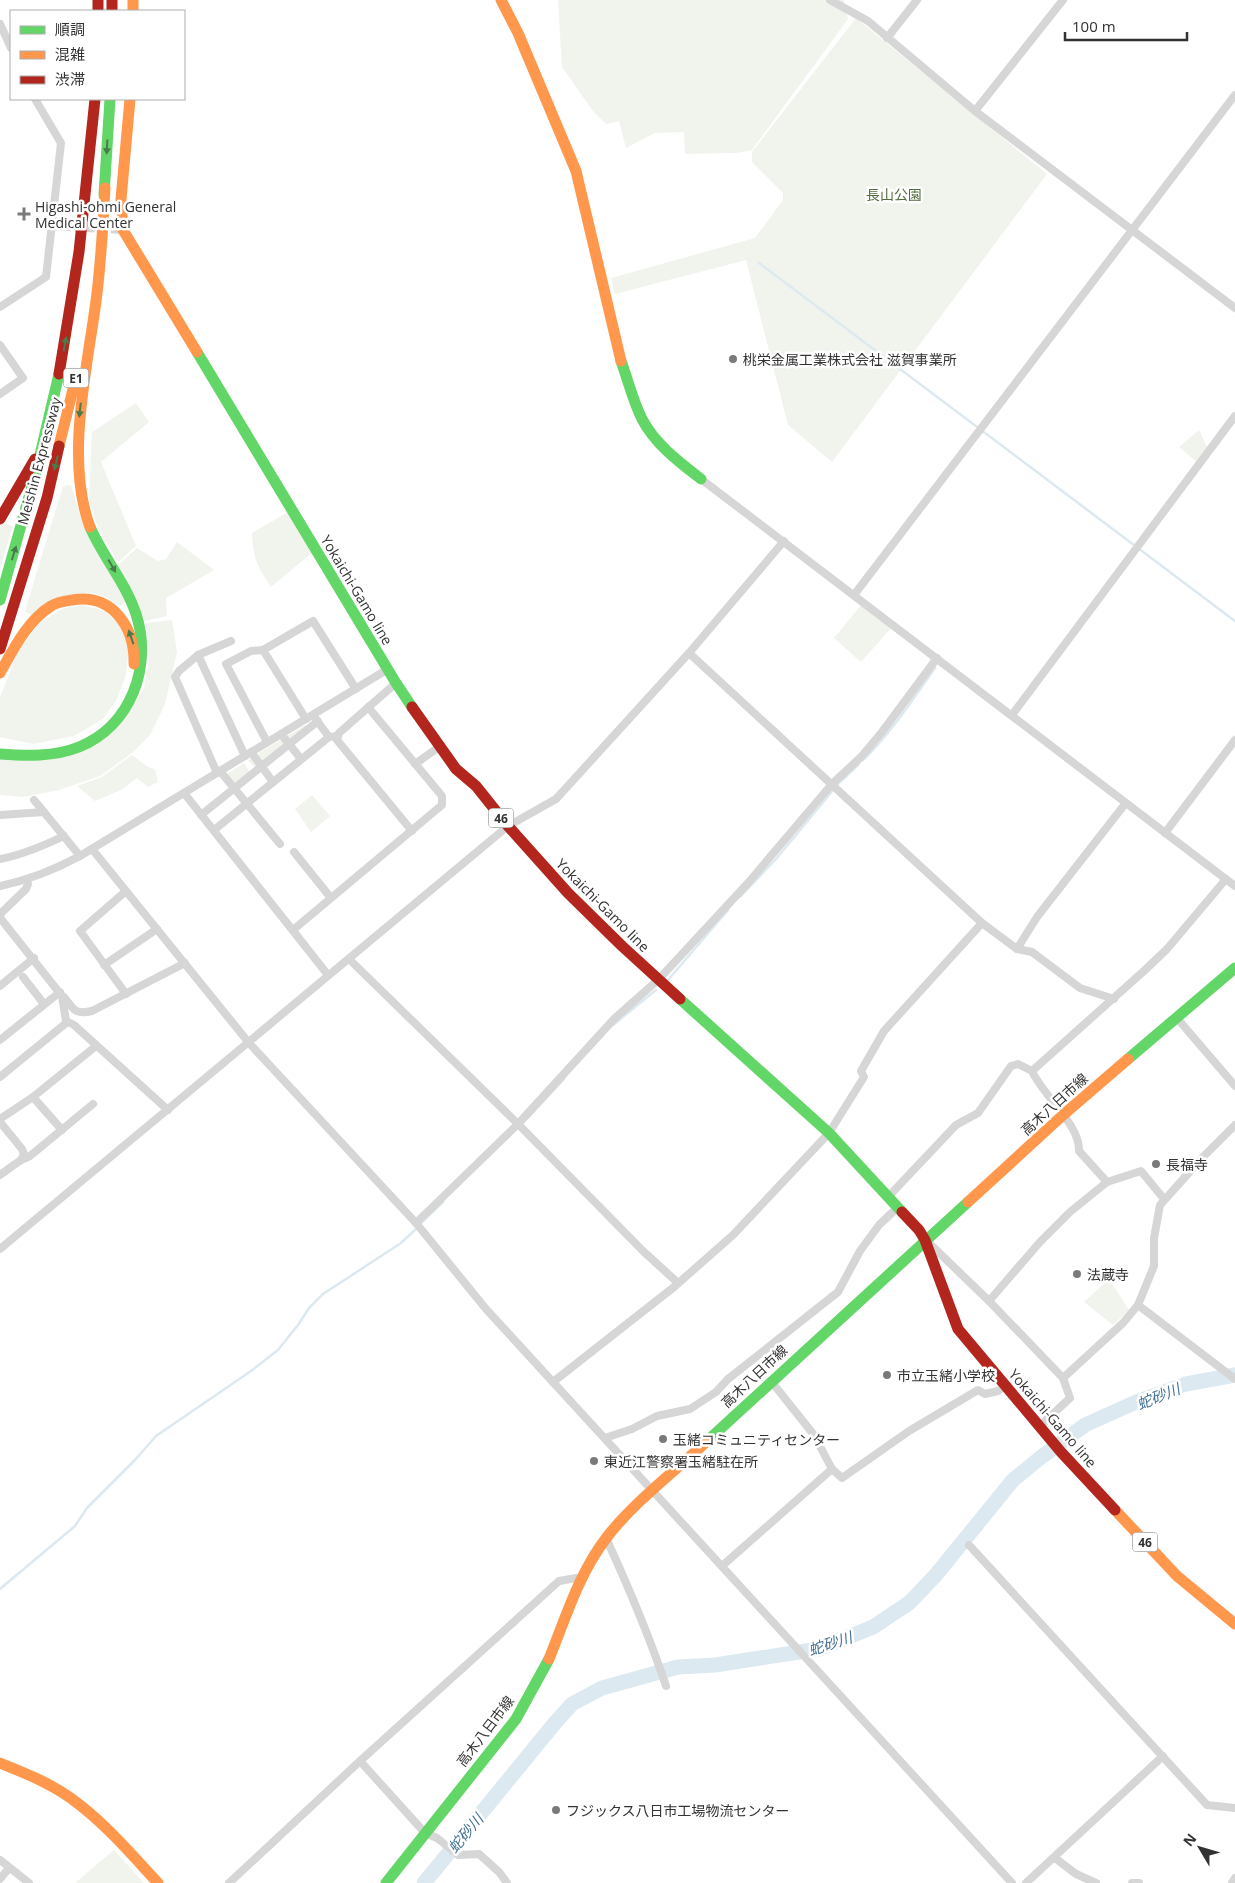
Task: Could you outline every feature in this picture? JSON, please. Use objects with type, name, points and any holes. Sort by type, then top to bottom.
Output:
[{"type":"main road","points":[[501,0],[518,33],[576,171],[621,360],[642,420],[674,458],[701,479]]},
{"type":"main road","name":"Meishin Expressway","points":[[0,600],[33,490],[65,344],[88,185],[95,100]]},
{"type":"main road","name":"Meishin Expressway","points":[[0,649],[47,498],[83,347],[95,277],[105,188],[110,100]]},
{"type":"main road","name":"Yokaichi-Gamo line","points":[[130,100],[122,199],[123,230],[396,683],[439,747],[456,769],[476,786],[508,826],[568,893],[622,946],[829,1133],[918,1230],[925,1240],[958,1329],[1061,1452],[1177,1576],[1235,1624]]},
{"type":"main road","points":[[0,754],[27,756],[56,754],[84,745],[108,730],[127,708],[139,681],[144,652],[142,626],[134,604],[93,532],[82,500],[79,425],[83,383],[99,278],[105,188]]},
{"type":"main road","points":[[0,519],[19,489],[46,435]]},
{"type":"main road","points":[[0,673],[19,639],[34,620],[53,605],[74,599],[90,599],[106,604],[121,616],[130,632],[136,653],[132,680],[120,704],[103,725],[81,739],[55,747],[28,749],[0,746]]},
{"type":"main road","name":"高木八日市線","points":[[386,1883],[516,1719],[548,1662],[582,1577],[606,1538],[624,1517],[925,1240],[1063,1116],[1235,968]]},
{"type":"main road","points":[[0,1763],[42,1781],[77,1802],[96,1818],[158,1883]]},
{"type":"street","points":[[830,0],[868,21],[975,111],[1235,308]]},
{"type":"street","points":[[887,38],[917,0]]},
{"type":"street","points":[[975,111],[1063,0]]},
{"type":"street","points":[[0,24],[10,46]]},
{"type":"street","points":[[854,595],[1235,95]]},
{"type":"street","points":[[0,308],[46,277],[61,143],[37,100]]},
{"type":"street","points":[[0,345],[23,378],[0,394]]},
{"type":"street","points":[[1012,715],[1235,416]]},
{"type":"street","points":[[701,479],[1235,886]]},
{"type":"street","points":[[2,1244],[168,1110],[508,826],[556,799],[689,653],[784,541]]},
{"type":"street","points":[[267,742],[226,664],[251,651],[263,650],[313,621],[356,689]]},
{"type":"street","points":[[231,640],[198,655],[179,671],[175,677],[218,772],[234,788],[280,844]]},
{"type":"street","points":[[263,650],[312,718],[334,736],[412,831]]},
{"type":"street","points":[[689,653],[982,923],[1018,949],[1032,952],[1080,988],[1114,999]]},
{"type":"street","points":[[198,655],[248,754],[261,766],[272,782]]},
{"type":"street","points":[[416,1223],[518,1124],[614,1019],[659,979],[748,883],[832,784],[882,732],[937,658]]},
{"type":"street","points":[[0,886],[27,880],[56,869],[80,856],[267,742],[312,718],[388,669]]},
{"type":"street","points":[[214,830],[301,759],[334,736],[396,683]]},
{"type":"street","points":[[293,930],[442,805],[442,796],[368,707]]},
{"type":"street","points":[[201,815],[289,744],[312,718]]},
{"type":"street","points":[[281,734],[301,759]]},
{"type":"street","points":[[1165,833],[1235,740]]},
{"type":"street","points":[[415,764],[439,747]]},
{"type":"street","points":[[184,794],[328,975]]},
{"type":"street","points":[[34,800],[80,856]]},
{"type":"street","points":[[1018,949],[1037,917],[1125,804]]},
{"type":"street","points":[[0,815],[44,812]]},
{"type":"street","points":[[0,859],[41,847],[64,836]]},
{"type":"street","points":[[92,849],[249,1043],[416,1223],[486,1309],[653,1489],[1012,1883]]},
{"type":"street","points":[[294,852],[331,898]]},
{"type":"street","points":[[27,880],[26,889],[0,915],[72,1008],[80,1013],[92,1012],[185,963]]},
{"type":"street","points":[[1032,1071],[1114,999],[1167,949],[1226,880]]},
{"type":"street","points":[[126,891],[80,931],[126,994]]},
{"type":"street","points":[[553,1382],[678,1283],[733,1235],[829,1133],[864,1077],[862,1070],[884,1031],[982,923]]},
{"type":"street","points":[[104,965],[157,928]]},
{"type":"street","points":[[0,986],[34,958]]},
{"type":"street","points":[[349,959],[518,1124],[643,1251],[678,1283]]},
{"type":"street","points":[[22,977],[44,1004]]},
{"type":"street","points":[[0,1040],[44,1004],[61,994]]},
{"type":"street","points":[[0,1077],[65,1024],[61,994]]},
{"type":"street","points":[[1176,1017],[1235,1086]]},
{"type":"street","points":[[66,1021],[74,1025],[168,1110]]},
{"type":"street","points":[[21,1160],[24,1154],[22,1149],[0,1120],[33,1097],[96,1046]]},
{"type":"street","points":[[888,1197],[956,1125],[978,1113],[1011,1066],[1018,1064],[1032,1071],[1037,1082],[1079,1141],[1078,1151],[1107,1182]]},
{"type":"street","points":[[33,1097],[62,1130]]},
{"type":"street","points":[[0,1175],[30,1156],[93,1104]]},
{"type":"street","points":[[1063,1378],[1123,1323],[1138,1305],[1154,1266],[1154,1238],[1160,1205],[1235,1125]]},
{"type":"street","points":[[989,1301],[1040,1242],[1070,1212],[1107,1182],[1141,1171],[1164,1199]]},
{"type":"street","points":[[605,1438],[632,1429],[657,1416],[690,1409],[716,1392],[728,1379],[838,1292],[860,1251],[879,1225],[897,1208]]},
{"type":"street","points":[[925,1240],[989,1301],[1063,1378],[1070,1398],[1043,1430]]},
{"type":"street","points":[[1138,1305],[1235,1379]]},
{"type":"street","points":[[771,1381],[814,1435],[832,1468],[842,1478],[909,1431],[978,1390],[985,1394],[998,1391],[1005,1386]]},
{"type":"street","points":[[722,1566],[832,1468]]},
{"type":"street","points":[[606,1538],[654,1649],[666,1686]]},
{"type":"street","points":[[969,1546],[1207,1805],[1235,1808]]},
{"type":"street","points":[[229,1883],[360,1761],[559,1581],[582,1577]]},
{"type":"street","points":[[1026,1883],[1163,1756]]},
{"type":"street","points":[[360,1761],[425,1833],[437,1838],[458,1855],[479,1854],[499,1872],[507,1883]]},
{"type":"street","points":[[1054,1858],[1076,1874],[1096,1883]]},
{"type":"street","points":[[0,1860],[29,1883]]},
{"type":"street","points":[[0,1879],[9,1868]]},
{"type":"street","points":[[1232,1883],[1235,1878]]},
{"type":"street","points":[[1132,1883],[1139,1883]]},
{"type":"green space","points":[[558,0],[844,0],[848,19],[752,150],[737,153],[685,154],[684,132],[655,133],[626,148],[619,121],[606,124],[593,111],[562,67]]},
{"type":"green space","name":"長山公園","points":[[856,18],[1047,174],[832,462],[788,425],[746,260],[615,294],[611,278],[755,238],[783,200],[783,193],[752,162],[752,152]]},
{"type":"green space","points":[[136,403],[149,422],[101,462],[136,546],[118,562],[98,528],[89,500],[92,432]]},
{"type":"green space","points":[[1199,430],[1209,451],[1199,464],[1179,447]]},
{"type":"green space","points":[[71,485],[81,518],[126,601],[121,606],[97,594],[75,594],[54,602],[31,615],[25,611],[63,486]]},
{"type":"green space","points":[[288,512],[314,551],[271,587],[257,562],[253,549],[252,533]]},
{"type":"green space","points":[[4,522],[13,527],[0,568],[0,527]]},
{"type":"green space","points":[[177,542],[214,570],[166,598],[167,616],[145,621],[118,565],[137,548],[158,561],[166,559]]},
{"type":"green space","points":[[862,604],[892,627],[861,662],[834,638]]},
{"type":"green space","points":[[82,605],[105,611],[118,624],[129,646],[126,675],[116,701],[103,719],[74,736],[33,744],[0,737],[0,698],[17,653],[40,623],[62,609]]},
{"type":"green space","points":[[172,620],[177,652],[165,704],[150,735],[132,753],[100,776],[59,790],[23,797],[0,795],[0,759],[50,758],[126,716],[144,688],[149,660],[146,623]]},
{"type":"green space","points":[[305,725],[308,726],[255,768],[248,760]]},
{"type":"green space","points":[[132,755],[148,767],[155,769],[158,782],[148,787],[137,778],[121,790],[95,801],[77,786],[102,777]]},
{"type":"green space","points":[[244,763],[250,772],[228,788],[221,778]]},
{"type":"green space","points":[[312,795],[330,816],[311,832],[295,809]]},
{"type":"green space","points":[[1109,1279],[1129,1310],[1113,1325],[1084,1302]]},
{"type":"green space","points":[[114,1850],[144,1883],[75,1883]]},
{"type":"waterway","points":[[759,263],[1235,621]]},
{"type":"waterway","points":[[863,760],[892,727],[935,668]]},
{"type":"waterway","points":[[740,897],[776,859],[839,783],[859,764]]},
{"type":"waterway","points":[[668,980],[728,910]]},
{"type":"waterway","points":[[613,1025],[656,990]]},
{"type":"waterway","points":[[527,1119],[564,1079]]},
{"type":"waterway","points":[[420,1224],[443,1202]]},
{"type":"waterway","points":[[0,1589],[75,1526],[87,1508],[156,1436],[251,1371],[278,1350],[309,1308],[323,1294],[401,1243],[417,1228]]},
{"type":"waterway","name":"蛇砂川","points":[[424,1883],[572,1704],[602,1688],[678,1667],[715,1665],[819,1649],[873,1627],[909,1603],[935,1576],[1013,1480],[1085,1425],[1136,1402],[1186,1384],[1235,1375]]},
{"type":"tunnel","points":[[51,226],[123,230]]},
{"type":"traffic: fast","points":[[104,195],[110,100]]},
{"type":"traffic: fast","points":[[197,352],[412,707]]},
{"type":"traffic: fast","points":[[621,361],[636,405],[647,428],[668,452],[701,479]]},
{"type":"traffic: fast","points":[[0,600],[36,472],[59,374]]},
{"type":"traffic: fast","points":[[0,754],[50,754],[79,747],[97,737],[112,725],[124,709],[133,692],[142,654],[141,634],[136,614],[132,603],[90,527]]},
{"type":"traffic: fast","points":[[1128,1059],[1235,968]]},
{"type":"traffic: fast","points":[[680,999],[829,1133],[902,1212]]},
{"type":"traffic: fast","points":[[706,1442],[968,1202]]},
{"type":"traffic: fast","points":[[386,1883],[516,1719],[549,1659]]},
{"type":"traffic: slow","points":[[133,0],[133,10]]},
{"type":"traffic: slow","points":[[501,0],[518,33],[576,171],[621,361]]},
{"type":"traffic: slow","points":[[130,100],[121,199],[123,230],[197,352]]},
{"type":"traffic: slow","points":[[90,527],[83,501],[79,473],[80,415],[96,301],[105,188]]},
{"type":"traffic: slow","points":[[59,446],[76,377]]},
{"type":"traffic: slow","points":[[0,673],[21,636],[42,612],[61,602],[86,599],[99,602],[119,616],[126,626],[130,638],[134,664]]},
{"type":"traffic: slow","points":[[968,1202],[1063,1115],[1128,1059]]},
{"type":"traffic: slow","points":[[549,1659],[581,1580],[607,1537],[641,1500],[706,1442]]},
{"type":"traffic: slow","points":[[1115,1510],[1177,1576],[1235,1624]]},
{"type":"traffic: slow","points":[[0,1763],[46,1783],[64,1793],[84,1808],[107,1828],[158,1883]]},
{"type":"traffic: jam","points":[[98,0],[98,10]]},
{"type":"traffic: jam","points":[[112,0],[112,10]]},
{"type":"traffic: jam","points":[[59,374],[79,252],[95,100]]},
{"type":"traffic: jam","points":[[0,649],[47,498],[59,446]]},
{"type":"traffic: jam","points":[[0,519],[35,459]]},
{"type":"traffic: jam","points":[[412,707],[456,769],[476,786],[508,826],[568,893],[680,999]]},
{"type":"traffic: jam","points":[[902,1212],[919,1230],[925,1240],[958,1329],[1061,1452],[1115,1510]]},
{"type":"place","name":"Higashi-ohmi General Medical Center","points":[[24,214]]},
{"type":"place","name":"桃栄金属工業株式会社 滋賀事業所","points":[[733,359]]},
{"type":"place","name":"長福寺","points":[[1156,1164]]},
{"type":"place","name":"法蔵寺","points":[[1077,1274]]},
{"type":"place","name":"市立玉緒小学校","points":[[887,1375]]},
{"type":"place","name":"玉緒コミュニティセンター","points":[[663,1439]]},
{"type":"place","name":"東近江警察署玉緒駐在所","points":[[594,1461]]},
{"type":"place","name":"フジックス八日市工場物流センター","points":[[556,1810]]}]
